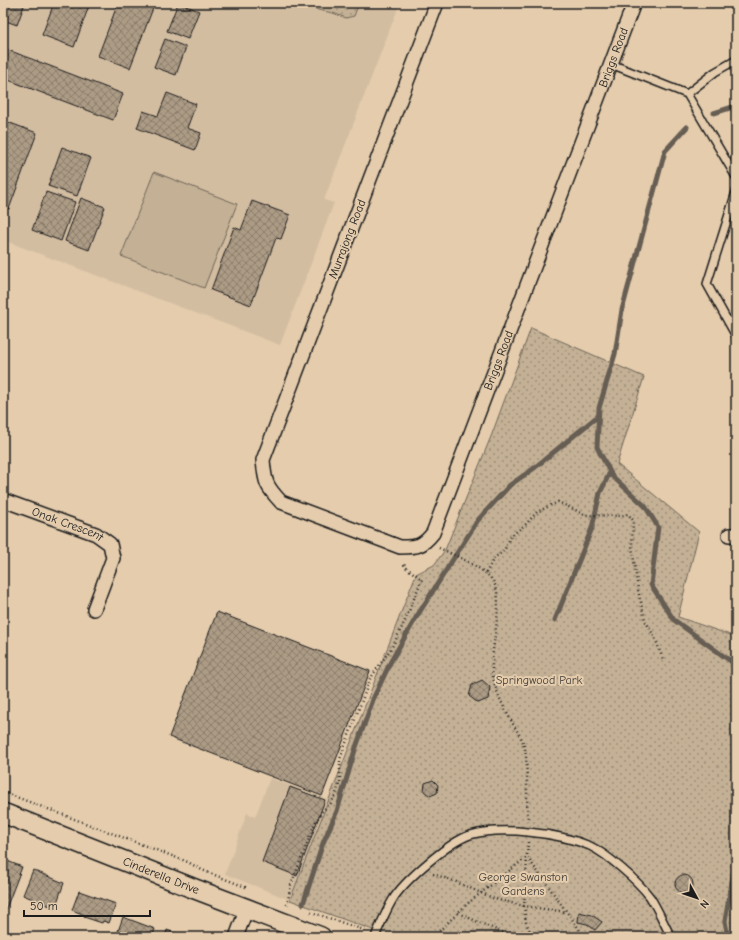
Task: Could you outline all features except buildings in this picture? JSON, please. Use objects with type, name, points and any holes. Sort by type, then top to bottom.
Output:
[{"type":"street","name":"Murrajong Road","points":[[265,477],[264,460],[437,3]]},
{"type":"street","name":"Briggs Road","points":[[265,477],[269,489],[281,502],[400,547],[416,547],[426,542],[436,526],[634,3]]},
{"type":"street","name":"Onak Crescent","points":[[3,500],[96,534],[110,544],[113,558],[94,609]]},
{"type":"street","name":"Cinderella Drive","points":[[3,813],[321,937]]},
{"type":"street","points":[[236,937],[247,908]]},
{"type":"lane","points":[[687,94],[715,72],[736,60]]},
{"type":"lane","points":[[611,64],[687,94],[736,177]]},
{"type":"lane","points":[[736,192],[707,284],[736,336]]},
{"type":"lane","points":[[728,322],[736,317]]},
{"type":"lane","points":[[376,936],[382,920],[395,896],[420,870],[446,849],[469,836],[490,832],[528,832],[564,838],[590,846],[617,864],[649,896],[670,936]]},
{"type":"path","points":[[486,573],[494,558],[504,551],[511,536],[526,524],[537,512],[558,502],[586,515],[620,516],[628,514],[633,520],[632,546],[638,590],[645,620],[655,638],[663,660]]},
{"type":"path","points":[[449,552],[486,573],[494,581],[497,590],[498,603],[492,651],[492,668],[494,684],[503,706],[524,744],[526,757],[528,832],[524,906],[526,922],[531,937],[501,932],[458,913]]},
{"type":"path","points":[[294,907],[287,905],[291,885],[315,823],[323,810],[330,805],[336,794],[340,782],[340,759],[370,679],[392,647],[404,623],[422,579],[405,567],[401,560]]},
{"type":"path","points":[[3,792],[188,862],[202,870],[251,890]]},
{"type":"path","points":[[434,937],[481,893],[527,857]]},
{"type":"path","points":[[527,857],[585,937]]},
{"type":"path","points":[[420,870],[454,881],[495,899],[524,906],[566,912]]},
{"type":"path","points":[[309,912],[376,936]]},
{"type":"path","points":[[614,937],[670,936]]},
{"type":"shaded area","points":[[3,3],[400,3],[324,200],[334,203],[280,345],[3,240]]},
{"type":"shaded area","points":[[270,778],[329,800],[290,900],[225,874],[247,813],[255,817]]},
{"type":"green space","points":[[311,3],[359,3],[354,16],[346,18],[333,13],[318,10],[313,7]]},
{"type":"green space","points":[[154,172],[237,204],[204,288],[121,256]]},
{"type":"green space","name":"Springwood Park","points":[[531,328],[644,377],[617,464],[699,532],[678,617],[736,637],[736,937],[378,937],[373,930],[290,900],[416,574],[434,565],[445,550],[492,434]]},
{"type":"waterway","points":[[714,113],[736,106]]},
{"type":"waterway","points":[[687,127],[665,151],[622,310],[615,354],[599,408],[597,447],[612,476],[645,506],[658,527],[651,585],[674,620],[736,665]]},
{"type":"waterway","points":[[303,904],[323,843],[337,811],[355,750],[374,697],[391,661],[417,616],[478,520],[510,485],[533,469],[598,416]]},
{"type":"waterway","points":[[555,620],[592,528],[600,493],[610,472]]},
{"type":"waterway","points":[[728,937],[725,921],[736,859]]},
{"type":"park label","name":"George Swanston Gardens","points":[[523,884]]}]
